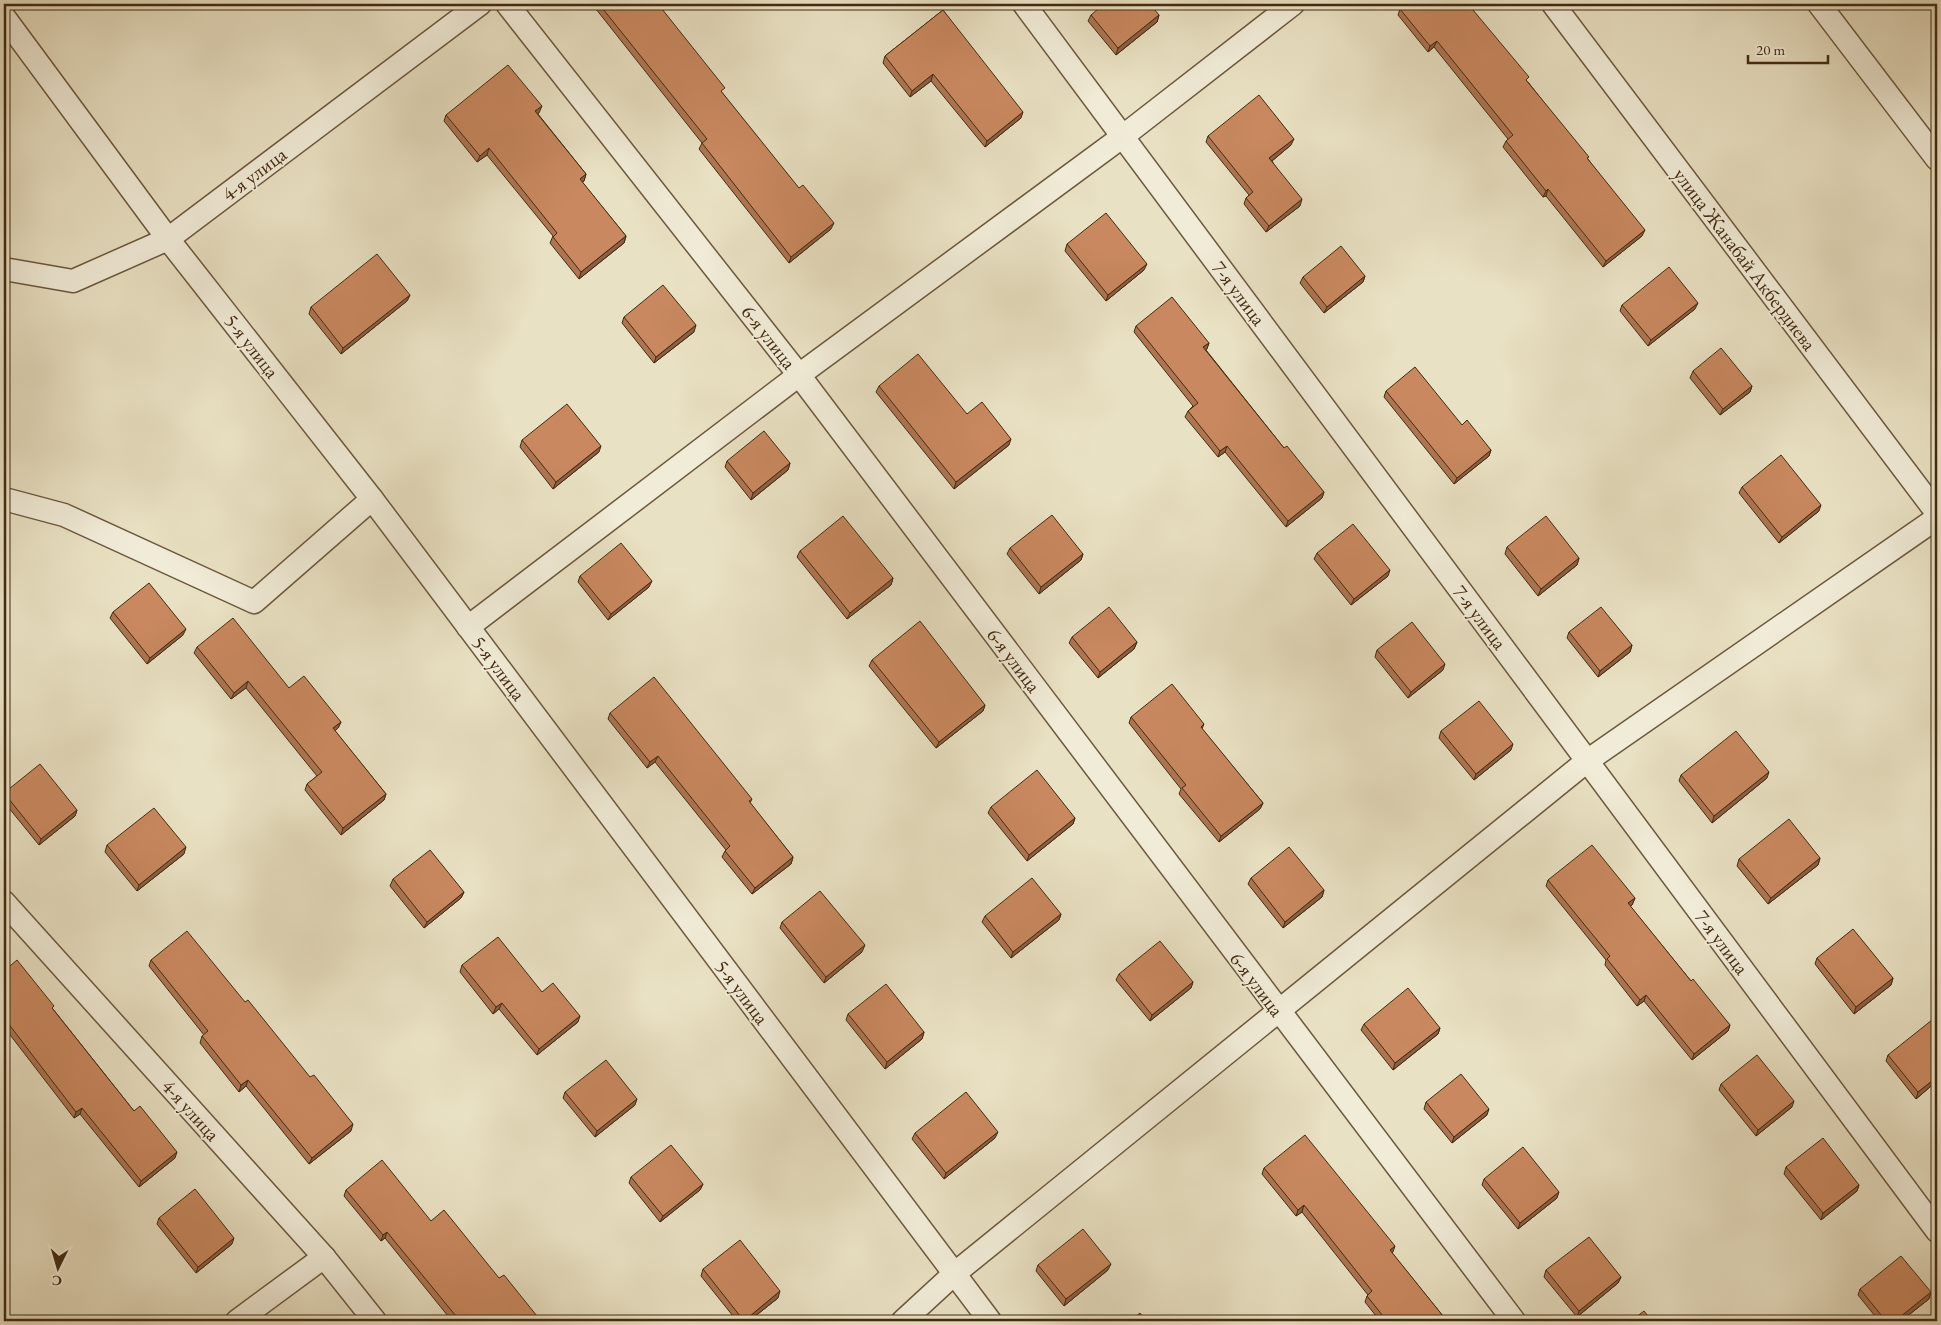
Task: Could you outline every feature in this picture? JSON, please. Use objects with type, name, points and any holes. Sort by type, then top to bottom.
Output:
[{"type":"street","name":"4-я улица","points":[[4,269],[73,281],[168,239],[480,4]]},
{"type":"street","name":"6-я улица","points":[[507,4],[799,375],[1514,1321]]},
{"type":"street","name":"7-я улица","points":[[1024,4],[1937,1231]]},
{"type":"street","points":[[468,627],[799,375],[1122,137],[1293,4]]},
{"type":"street","name":"улица Жанабай Акбердиева","points":[[1553,4],[1937,513]]},
{"type":"street","points":[[1819,4],[1937,160]]},
{"type":"street","name":"5-я улица","points":[[4,17],[168,239],[372,499],[990,1321]]},
{"type":"street","points":[[4,499],[64,515],[254,602],[372,499]]},
{"type":"street","points":[[903,1321],[954,1274],[1587,761],[1937,518]]},
{"type":"street","name":"4-я улица","points":[[4,902],[324,1258],[375,1321]]},
{"type":"street","points":[[237,1321],[324,1258]]},
{"type":"building","points":[[599,4],[658,4],[725,88],[721,91],[799,188],[803,185],[834,223],[791,257],[702,143],[707,139]]},
{"type":"building","points":[[1104,4],[1150,4],[1159,15],[1118,48],[1091,15]]},
{"type":"building","points":[[1407,4],[1468,4],[1529,77],[1526,80],[1645,230],[1606,261],[1548,189],[1546,191],[1506,141],[1513,135],[1437,41],[1430,46],[1400,9]]},
{"type":"building","points":[[943,10],[1023,112],[987,141],[933,74],[912,91],[885,56]]},
{"type":"building","points":[[508,65],[542,106],[535,111],[586,174],[580,179],[626,236],[581,272],[553,237],[557,233],[489,148],[480,156],[446,115]]},
{"type":"building","points":[[1259,95],[1294,139],[1269,158],[1302,199],[1269,226],[1246,198],[1253,192],[1208,136]]},
{"type":"building","points":[[1106,213],[1147,264],[1108,295],[1067,244]]},
{"type":"building","points":[[1341,246],[1365,276],[1327,307],[1303,277]]},
{"type":"building","points":[[377,254],[410,295],[343,348],[311,307]]},
{"type":"building","points":[[1669,267],[1698,303],[1651,340],[1622,305]]},
{"type":"building","points":[[663,285],[696,325],[656,357],[624,317]]},
{"type":"building","points":[[1172,297],[1209,343],[1203,347],[1284,448],[1287,446],[1324,492],[1288,521],[1227,446],[1220,451],[1188,411],[1198,403],[1136,326]]},
{"type":"building","points":[[1721,348],[1752,386],[1723,409],[1693,371]]},
{"type":"building","points":[[918,354],[967,414],[982,402],[1011,439],[956,482],[879,386]]},
{"type":"building","points":[[1415,367],[1462,425],[1467,420],[1491,450],[1457,478],[1386,391]]},
{"type":"building","points":[[567,404],[601,446],[556,482],[522,440]]},
{"type":"building","points":[[764,431],[790,463],[753,493],[727,461]]},
{"type":"building","points":[[1781,455],[1821,505],[1782,537],[1742,487]]},
{"type":"building","points":[[1052,515],[1083,554],[1041,587],[1010,548]]},
{"type":"building","points":[[843,516],[893,578],[850,613],[800,551]]},
{"type":"building","points":[[1546,516],[1579,558],[1541,589],[1507,547]]},
{"type":"building","points":[[1353,524],[1390,570],[1354,599],[1317,553]]},
{"type":"building","points":[[621,543],[652,581],[611,614],[580,576]]},
{"type":"building","points":[[149,583],[186,629],[150,658],[113,612]]},
{"type":"building","points":[[1109,607],[1137,642],[1100,672],[1072,637]]},
{"type":"building","points":[[1601,607],[1632,645],[1600,671],[1569,632]]},
{"type":"building","points":[[233,618],[289,688],[304,676],[341,722],[333,728],[386,794],[343,828],[307,784],[322,772],[248,681],[234,693],[197,647]]},
{"type":"building","points":[[920,621],[985,705],[939,742],[872,660]]},
{"type":"building","points":[[1412,622],[1445,664],[1411,692],[1377,650]]},
{"type":"building","points":[[654,677],[752,799],[749,801],[793,857],[755,888],[725,851],[730,846],[658,756],[650,762],[610,713]]},
{"type":"building","points":[[1172,684],[1204,724],[1201,727],[1263,803],[1221,836],[1182,788],[1186,785],[1131,717]]},
{"type":"building","points":[[1479,701],[1513,744],[1476,774],[1441,731]]},
{"type":"building","points":[[1736,731],[1769,772],[1714,816],[1681,775]]},
{"type":"building","points":[[40,764],[77,810],[41,839],[4,793]]},
{"type":"building","points":[[1037,770],[1075,818],[1029,855],[991,807]]},
{"type":"building","points":[[154,808],[186,847],[139,885],[107,845]]},
{"type":"building","points":[[1789,819],[1820,858],[1771,898],[1739,859]]},
{"type":"building","points":[[1592,845],[1635,898],[1628,903],[1691,981],[1693,979],[1730,1025],[1694,1054],[1646,995],[1640,1000],[1607,959],[1610,956],[1548,880]]},
{"type":"building","points":[[1289,847],[1324,890],[1285,922],[1251,878]]},
{"type":"building","points":[[430,850],[464,892],[427,922],[393,879]]},
{"type":"building","points":[[1032,878],[1061,914],[1013,952],[985,916]]},
{"type":"building","points":[[820,891],[865,945],[826,977],[782,922]]},
{"type":"building","points":[[1853,929],[1893,978],[1856,1007],[1817,958]]},
{"type":"building","points":[[187,931],[245,1002],[248,1000],[310,1077],[314,1075],[353,1124],[312,1158],[248,1080],[241,1085],[202,1036],[208,1031],[151,960]]},
{"type":"building","points":[[498,937],[542,992],[553,983],[580,1016],[539,1049],[502,1003],[496,1007],[462,965]]},
{"type":"building","points":[[1160,941],[1193,982],[1152,1015],[1119,974]]},
{"type":"building","points":[[17,960],[54,1006],[52,1008],[134,1111],[140,1106],[177,1152],[141,1181],[82,1108],[76,1112],[4,1018],[4,971]]},
{"type":"building","points":[[886,984],[924,1032],[887,1062],[848,1014]]},
{"type":"building","points":[[1408,988],[1440,1028],[1395,1063],[1364,1024]]},
{"type":"building","points":[[1937,1016],[1937,1077],[1918,1092],[1888,1055]]},
{"type":"building","points":[[1757,1055],[1794,1101],[1758,1130],[1721,1084]]},
{"type":"building","points":[[606,1060],[637,1099],[597,1131],[565,1092]]},
{"type":"building","points":[[1461,1074],[1489,1109],[1454,1137],[1426,1102]]},
{"type":"building","points":[[966,1092],[998,1132],[946,1173],[915,1133]]},
{"type":"building","points":[[1305,1135],[1395,1246],[1390,1250],[1447,1321],[1387,1321],[1367,1296],[1372,1291],[1304,1205],[1298,1210],[1264,1168]]},
{"type":"building","points":[[1823,1138],[1859,1185],[1823,1213],[1786,1167]]},
{"type":"building","points":[[671,1145],[703,1184],[663,1216],[631,1177]]},
{"type":"building","points":[[1523,1147],[1559,1192],[1520,1223],[1484,1179]]},
{"type":"building","points":[[382,1160],[431,1221],[444,1210],[499,1278],[504,1275],[537,1316],[530,1321],[460,1321],[387,1232],[383,1235],[346,1190]]},
{"type":"building","points":[[195,1189],[234,1238],[198,1267],[159,1218]]},
{"type":"building","points":[[1083,1229],[1111,1264],[1066,1299],[1038,1265]]},
{"type":"building","points":[[1589,1237],[1621,1277],[1579,1311],[1546,1270]]},
{"type":"building","points":[[740,1240],[780,1291],[744,1321],[703,1269]]},
{"type":"building","points":[[1901,1256],[1931,1292],[1895,1321],[1886,1321],[1860,1289]]},
{"type":"building","points":[[1644,1311],[1652,1321],[1631,1321]]},
{"type":"building","points":[[1140,1313],[1146,1321],[1130,1321]]}]
